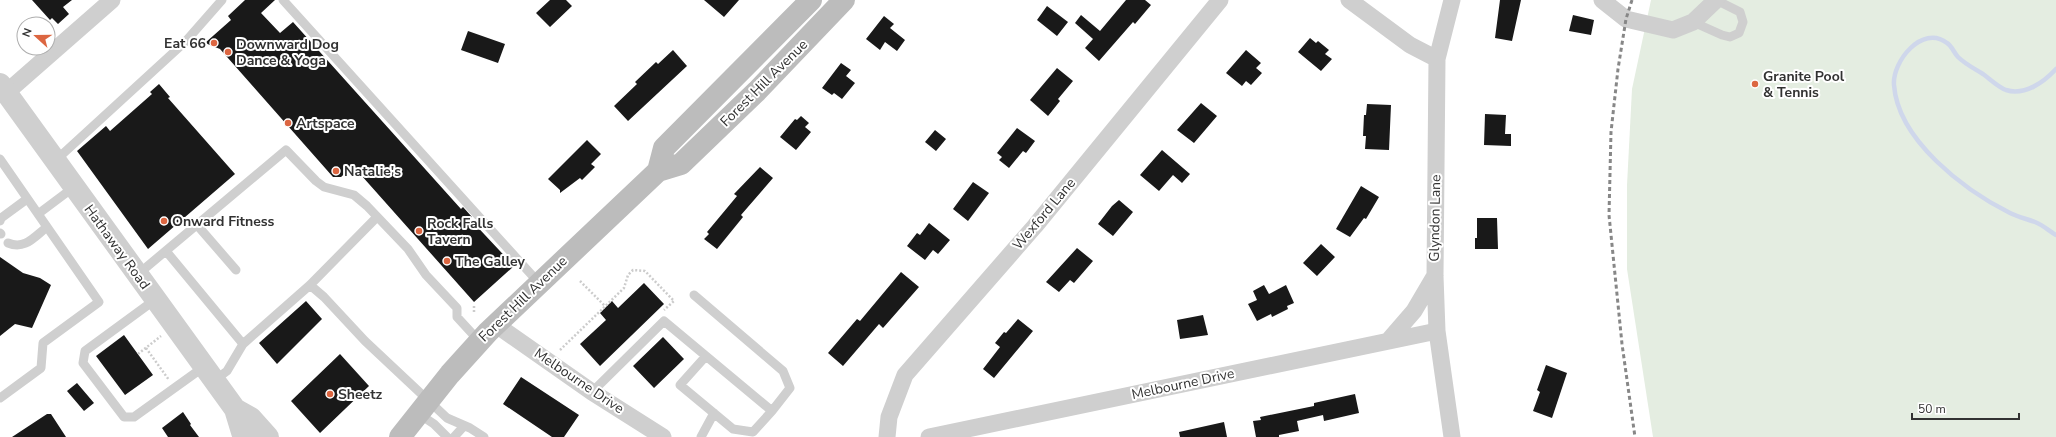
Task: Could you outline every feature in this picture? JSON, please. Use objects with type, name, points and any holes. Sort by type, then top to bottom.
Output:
[{"type":"main road","name":"Forest Hill Avenue","points":[[658,171],[664,148],[811,0]]},
{"type":"main road","name":"Forest Hill Avenue","points":[[400,437],[423,406],[479,341],[496,324],[658,171],[682,164],[757,91],[844,0]]},
{"type":"street","points":[[3,88],[112,0]]},
{"type":"street","name":"Wexford Lane","points":[[887,437],[889,417],[905,374],[1035,226],[1220,0]]},
{"type":"street","points":[[1349,0],[1410,45],[1437,59]]},
{"type":"street","name":"Glyndon Lane","points":[[1452,0],[1437,59],[1434,276],[1437,331],[1452,437]]},
{"type":"street","points":[[1602,0],[1626,19],[1673,30],[1693,22],[1716,0]]},
{"type":"street","name":"Hathaway Road","points":[[3,88],[137,275],[236,409],[242,432],[246,437]]},
{"type":"street","points":[[1388,341],[1414,311],[1434,276]]},
{"type":"street","name":"Melbourne Drive","points":[[496,324],[592,392],[663,437]]},
{"type":"street","name":"Melbourne Drive","points":[[929,437],[1437,331]]},
{"type":"street","name":"Hathaway Road","points":[[236,409],[251,418],[268,437]]},
{"type":"lane","points":[[55,161],[186,40],[222,0]]},
{"type":"lane","points":[[283,0],[539,283]]},
{"type":"lane","points":[[1693,22],[1730,37],[1739,33],[1743,22],[1740,12],[1716,0]]},
{"type":"lane","points":[[137,275],[286,150],[316,181],[324,187],[354,195],[377,217],[408,249],[426,275],[457,308],[457,317],[479,341]]},
{"type":"lane","points":[[0,159],[99,302],[42,343],[41,368],[0,398]]},
{"type":"lane","points":[[38,214],[74,187]]},
{"type":"lane","points":[[0,221],[27,199]]},
{"type":"lane","points":[[156,300],[85,351],[83,363],[124,417],[134,417],[175,388],[210,373],[227,371],[243,344],[310,285],[377,217]]},
{"type":"lane","points":[[197,225],[236,270]]},
{"type":"lane","points":[[8,243],[16,246],[22,246],[46,227]]},
{"type":"lane","points":[[166,251],[243,344]]},
{"type":"lane","points":[[310,285],[324,297],[365,341],[423,406],[434,424],[447,437]]},
{"type":"lane","points":[[694,295],[783,371],[790,388],[753,432],[734,429],[680,385],[706,356]]},
{"type":"lane","points":[[592,392],[664,321],[772,411]]},
{"type":"lane","points":[[423,406],[484,437]]},
{"type":"lane","points":[[701,437],[714,413]]},
{"type":"lane","points":[[454,437],[464,426]]},
{"type":"path","points":[[548,361],[624,288],[630,272],[637,269],[645,271],[674,301],[662,312]]},
{"type":"path","points":[[580,281],[605,306]]},
{"type":"path","points":[[474,306],[474,313]]},
{"type":"path","points":[[138,354],[175,326]]},
{"type":"path","points":[[146,348],[175,388]]},
{"type":"shaded area","points":[[1651,0],[2056,0],[2056,437],[1653,437],[1627,269],[1627,185],[1632,89]]},
{"type":"building","points":[[32,0],[72,0],[63,7],[69,14],[58,24],[56,22],[56,16],[46,16]]},
{"type":"building","points":[[245,0],[275,0],[261,13],[280,33],[293,22],[461,209],[463,207],[472,217],[470,219],[514,266],[474,302],[353,166],[341,177],[333,177],[220,49],[205,43],[231,20],[228,16]]},
{"type":"building","points":[[550,0],[566,0],[572,6],[550,27],[536,13]]},
{"type":"building","points":[[704,0],[739,0],[724,17]]},
{"type":"building","points":[[1126,0],[1145,0],[1151,5],[1135,24],[1133,22],[1099,61],[1085,48],[1093,39],[1075,23],[1081,15],[1100,31]]},
{"type":"building","points":[[1500,0],[1521,0],[1512,41],[1495,38]]},
{"type":"building","points":[[1047,6],[1068,22],[1057,36],[1037,20]]},
{"type":"building","points":[[1573,15],[1594,20],[1591,35],[1569,31]]},
{"type":"building","points":[[884,16],[894,24],[890,28],[905,40],[897,51],[885,42],[880,50],[866,39]]},
{"type":"building","points":[[468,31],[505,44],[498,63],[461,50]]},
{"type":"building","points":[[1310,38],[1316,43],[1318,41],[1329,50],[1325,54],[1332,59],[1321,71],[1298,52]]},
{"type":"building","points":[[673,50],[687,66],[628,121],[614,106],[637,84],[635,82],[656,62],[658,64]]},
{"type":"building","points":[[1246,50],[1261,63],[1256,68],[1262,73],[1251,85],[1246,81],[1242,86],[1226,73]]},
{"type":"building","points":[[841,63],[851,70],[846,76],[855,83],[842,99],[834,93],[832,95],[822,88]]},
{"type":"building","points":[[1057,68],[1073,81],[1058,99],[1060,101],[1048,116],[1030,100]]},
{"type":"building","points":[[159,84],[170,97],[168,98],[235,174],[148,249],[77,151],[106,126],[110,131],[152,94],[150,92]]},
{"type":"building","points":[[1201,103],[1217,116],[1194,143],[1177,130]]},
{"type":"building","points":[[1367,104],[1391,105],[1389,150],[1365,149],[1366,136],[1363,136],[1364,115],[1366,115]]},
{"type":"building","points":[[1485,114],[1506,115],[1505,134],[1511,134],[1511,146],[1484,145]]},
{"type":"building","points":[[801,116],[809,123],[805,127],[811,132],[796,150],[780,137],[795,119],[797,120]]},
{"type":"building","points":[[1017,128],[1035,141],[1026,153],[1023,151],[1009,168],[999,160],[1002,157],[997,153]]},
{"type":"building","points":[[935,130],[946,139],[936,151],[925,142]]},
{"type":"building","points":[[587,140],[601,154],[591,164],[595,167],[582,180],[580,178],[560,193],[560,190],[548,179]]},
{"type":"building","points":[[1162,150],[1190,174],[1182,183],[1173,175],[1159,191],[1140,175]]},
{"type":"building","points":[[760,167],[773,178],[741,215],[743,217],[717,249],[704,239],[709,234],[707,232],[737,196],[734,194]]},
{"type":"building","points":[[973,182],[989,193],[968,221],[953,209]]},
{"type":"building","points":[[1361,186],[1379,197],[1366,219],[1364,218],[1350,237],[1336,229]]},
{"type":"building","points":[[1119,200],[1133,212],[1113,236],[1098,224],[1112,206]]},
{"type":"building","points":[[1477,218],[1497,218],[1498,249],[1475,249],[1475,238],[1477,238]]},
{"type":"building","points":[[929,223],[950,240],[938,254],[933,250],[925,260],[907,246],[917,233],[920,235]]},
{"type":"building","points":[[1321,244],[1335,257],[1317,276],[1303,263]]},
{"type":"building","points":[[1077,248],[1093,261],[1074,283],[1070,280],[1059,292],[1046,282]]},
{"type":"building","points":[[0,257],[23,273],[40,278],[51,285],[32,328],[15,324],[0,336]]},
{"type":"building","points":[[901,272],[919,287],[883,328],[879,324],[843,366],[828,353],[857,319],[860,321]]},
{"type":"building","points":[[644,283],[664,304],[600,366],[580,344],[606,320],[600,313],[612,301],[618,308]]},
{"type":"building","points":[[1264,285],[1269,294],[1286,285],[1294,303],[1287,306],[1288,309],[1272,317],[1271,314],[1257,321],[1248,304],[1257,300],[1253,291]]},
{"type":"building","points":[[306,301],[322,319],[277,364],[259,343]]},
{"type":"building","points":[[1203,315],[1208,335],[1180,339],[1177,320]]},
{"type":"building","points":[[1018,319],[1033,331],[994,378],[983,369],[1000,347],[995,343]]},
{"type":"building","points":[[124,335],[153,375],[125,395],[96,356]]},
{"type":"building","points":[[663,337],[684,359],[654,388],[633,366]]},
{"type":"building","name":"Sheetz","points":[[340,354],[369,386],[320,433],[291,401]]},
{"type":"building","points":[[1546,365],[1567,373],[1552,418],[1533,411],[1540,392],[1537,390]]},
{"type":"building","points":[[521,377],[579,415],[564,437],[552,437],[503,404]]},
{"type":"building","points":[[77,383],[94,403],[84,411],[67,391]]},
{"type":"building","points":[[1355,394],[1359,413],[1324,421],[1323,415],[1297,421],[1299,431],[1279,435],[1279,437],[1256,437],[1253,421],[1261,420],[1260,417],[1314,406],[1314,403]]},
{"type":"building","points":[[183,412],[199,437],[168,437],[162,428]]},
{"type":"building","points":[[47,414],[51,414],[66,437],[12,437]]},
{"type":"building","points":[[1224,422],[1227,437],[1180,437],[1179,432]]},
{"type":"waterway","points":[[2056,69],[2046,79],[2034,87],[2020,91],[2006,90],[1961,60],[1947,43],[1937,38],[1928,38],[1910,48],[1903,57],[1898,66],[1894,85],[1898,105],[1907,125],[1920,144],[1936,161],[1954,177],[1992,203],[2013,214],[2038,223],[2056,235]]},
{"type":"railway","points":[[1632,0],[1626,19],[1618,69],[1611,132],[1609,215],[1622,344],[1635,437]]},
{"type":"place","name":"Eat 66","points":[[214,43]]},
{"type":"place","name":"Downward Dog Dance & Yoga","points":[[228,52]]},
{"type":"place","name":"Granite Pool & Tennis","points":[[1755,84]]},
{"type":"place","name":"Artspace","points":[[288,123]]},
{"type":"place","name":"Natalie's","points":[[336,171]]},
{"type":"place","name":"Onward Fitness","points":[[164,221]]},
{"type":"place","name":"Rock Falls Tavern","points":[[419,231]]},
{"type":"place","name":"The Galley","points":[[447,261]]},
{"type":"place","name":"Sheetz","points":[[330,394]]}]
